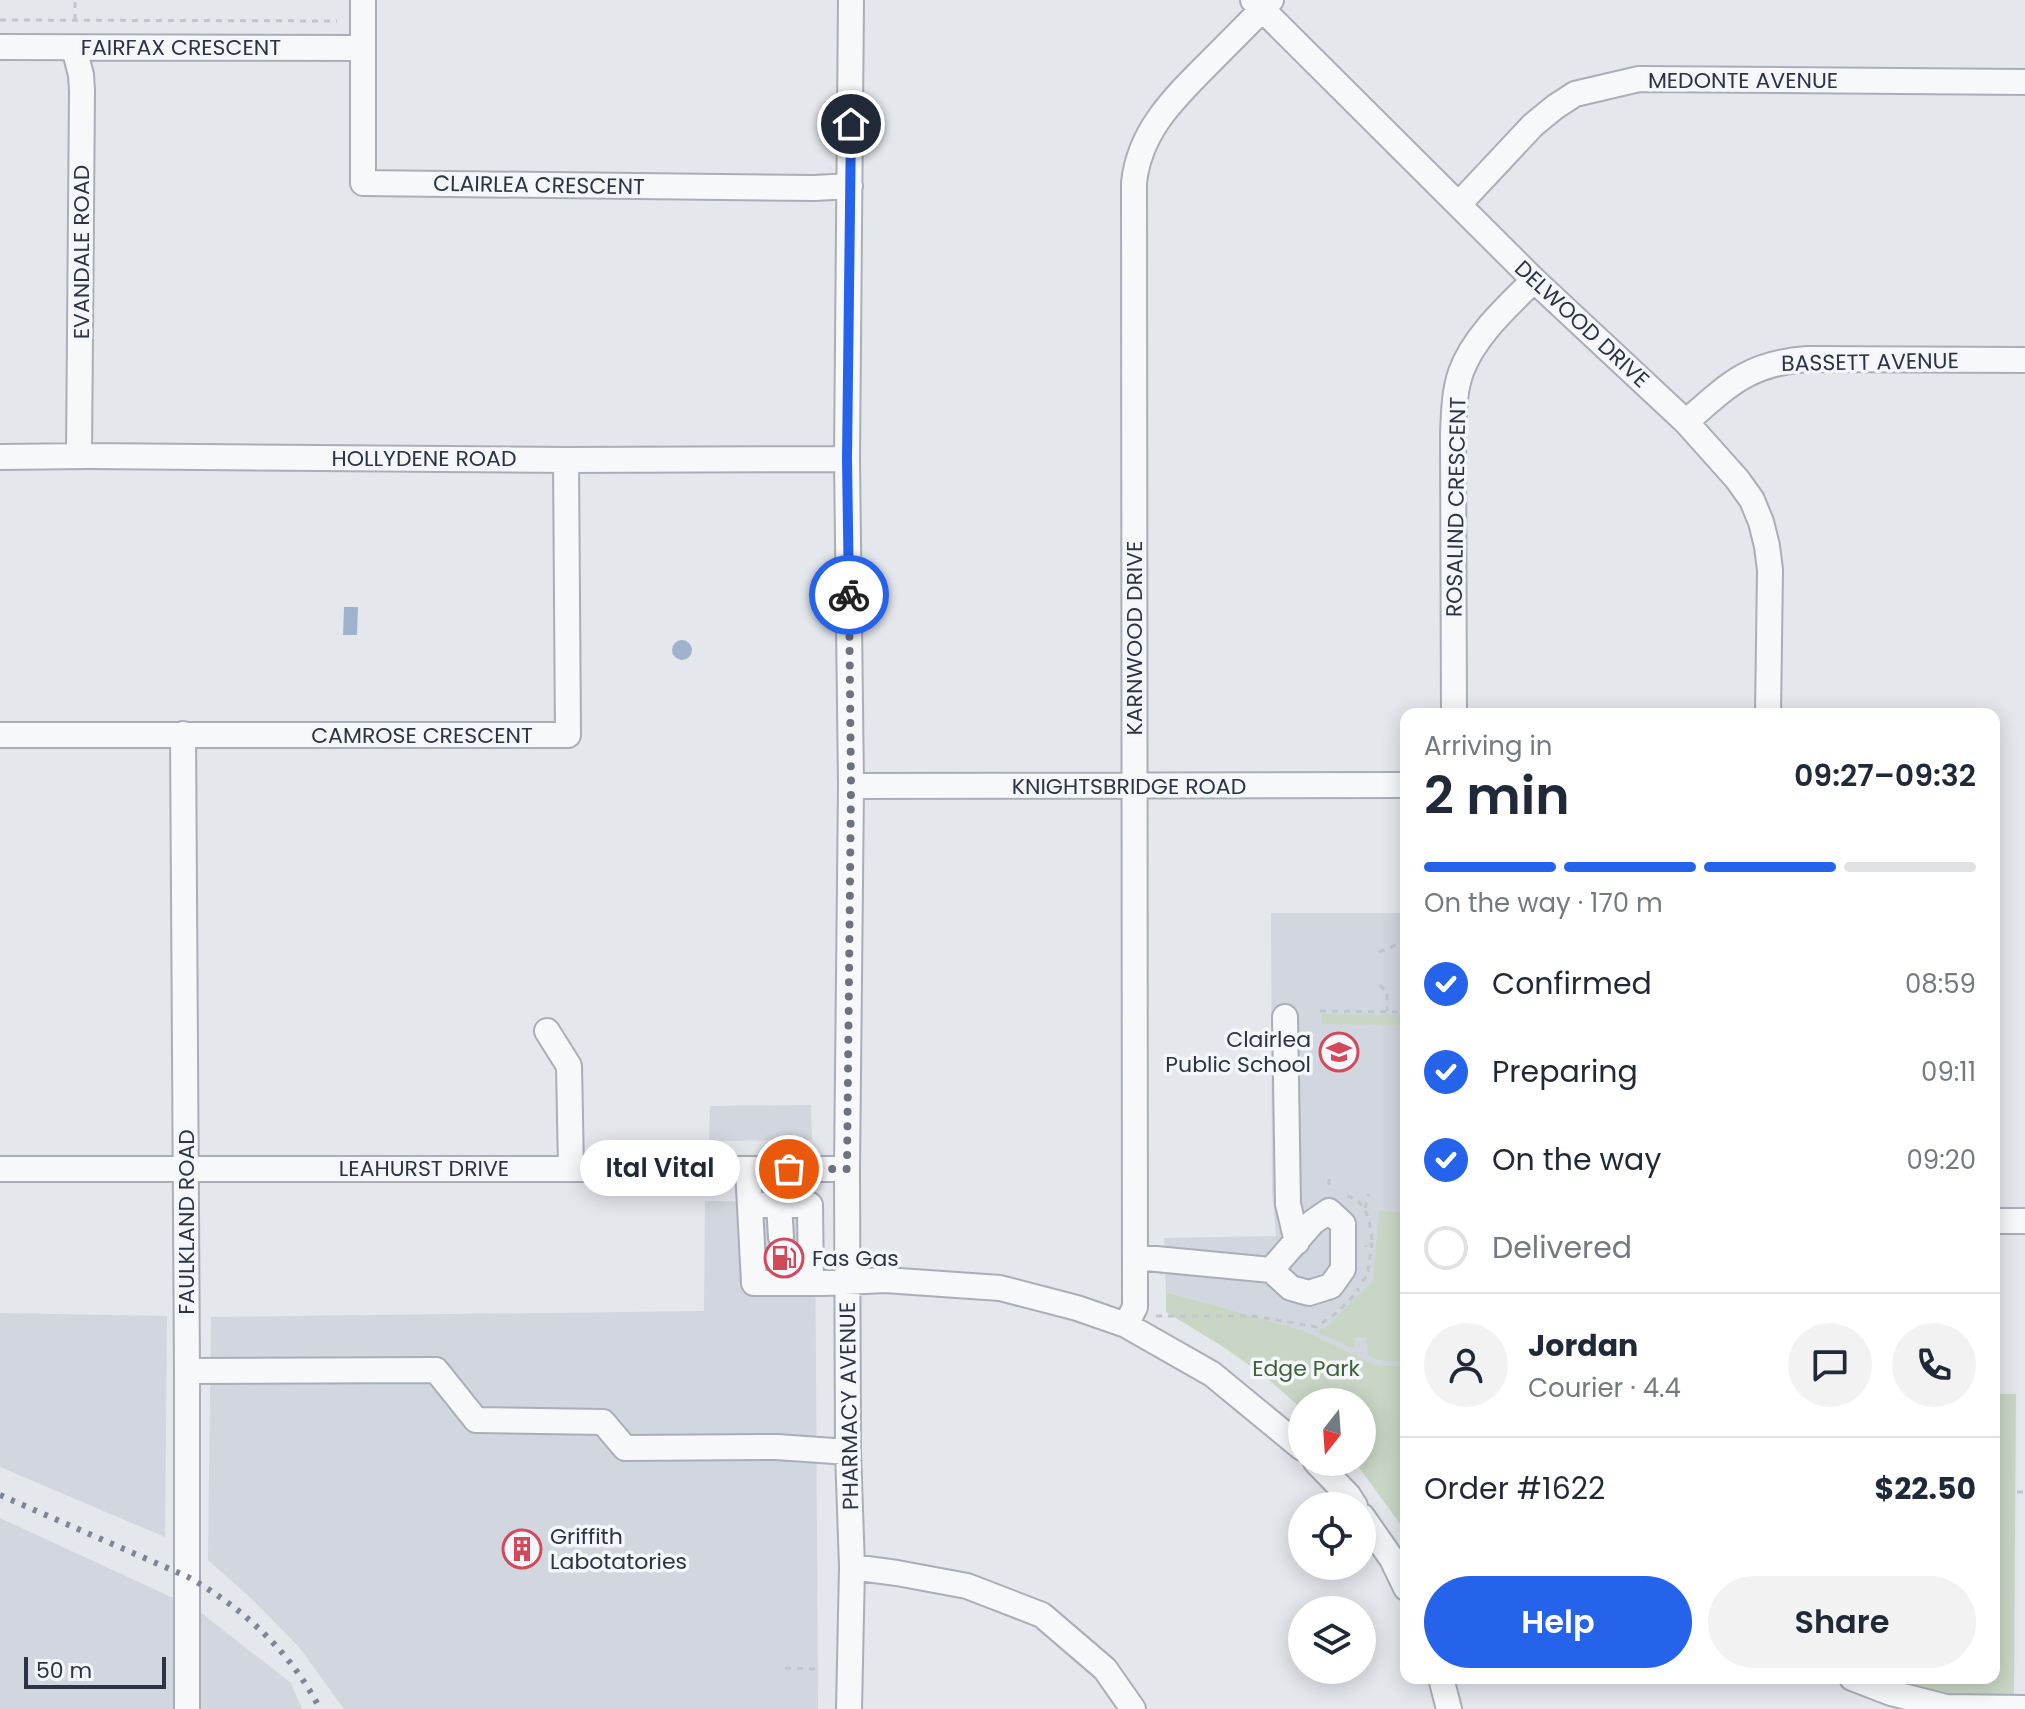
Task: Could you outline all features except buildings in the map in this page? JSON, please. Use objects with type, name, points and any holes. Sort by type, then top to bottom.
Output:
[{"type":"street","points":[[363,0],[363,48]]},
{"type":"street","name":"PHARMACY AVENUE","points":[[849,1709],[852,1567],[848,1452],[847,1169],[851,786],[847,459],[851,0]]},
{"type":"street","name":"DELWOOD DRIVE","points":[[1262,3],[1534,280],[1686,422],[1737,479],[1752,500],[1767,546],[1770,570],[1768,708]]},
{"type":"street","name":"KARNWOOD DRIVE","points":[[1126,1325],[1135,1307],[1135,167],[1145,140],[1172,100],[1262,3]]},
{"type":"street","name":"FAIRFAX CRESCENT","points":[[0,47],[363,48]]},
{"type":"street","name":"EVANDALE ROAD","points":[[74,48],[82,91],[79,456]]},
{"type":"street","name":"CLAIRLEA CRESCENT","points":[[363,48],[363,183],[850,186]]},
{"type":"street","name":"MEDONTE AVENUE","points":[[1459,204],[1533,125],[1555,107],[1575,94],[1639,79],[2025,82]]},
{"type":"street","name":"ROSALIND CRESCENT","points":[[1454,708],[1453,433],[1457,388],[1461,371],[1475,345],[1534,280]]},
{"type":"street","name":"BASSETT AVENUE","points":[[1686,422],[1747,374],[1783,361],[2025,360]]},
{"type":"street","name":"HOLLYDENE ROAD","points":[[0,457],[847,459]]},
{"type":"street","name":"CAMROSE CRESCENT","points":[[0,735],[568,735],[566,460]]},
{"type":"street","name":"FAULKLAND ROAD","points":[[183,734],[187,1709]]},
{"type":"street","name":"KNIGHTSBRIDGE ROAD","points":[[851,786],[1400,785]]},
{"type":"street","points":[[1285,1017],[1288,1204],[1297,1242]]},
{"type":"street","points":[[547,1031],[569,1066],[571,1168]]},
{"type":"street","name":"LEAHURST DRIVE","points":[[0,1169],[847,1169]]},
{"type":"street","points":[[748,1169],[754,1283],[782,1277],[811,1283],[885,1280],[1000,1288],[1077,1308],[1126,1325],[1212,1374],[1288,1436]]},
{"type":"street","points":[[781,1237],[789,1169]]},
{"type":"street","points":[[750,1205],[810,1205],[811,1283]]},
{"type":"street","points":[[1135,1257],[1271,1270],[1291,1288],[1309,1293],[1331,1286],[1343,1269],[1343,1224],[1329,1211],[1313,1222],[1271,1270]]},
{"type":"street","points":[[810,1221],[847,1221]]},
{"type":"street","points":[[2000,1221],[2025,1221]]},
{"type":"street","points":[[187,1371],[436,1370],[476,1420],[603,1422],[625,1448],[777,1447],[848,1452]]},
{"type":"street","points":[[1330,1476],[1345,1492]]},
{"type":"street","points":[[1376,1531],[1399,1556]]},
{"type":"street","points":[[852,1567],[967,1586],[1042,1615],[1105,1669],[1133,1709]]},
{"type":"street","points":[[1443,1684],[1449,1709]]},
{"type":"street","points":[[1868,1684],[1946,1707],[2025,1708]]},
{"type":"path","points":[[0,20],[337,21]]},
{"type":"path","points":[[1379,952],[1400,943]]},
{"type":"path","points":[[1380,985],[1387,993],[1387,1011]]},
{"type":"path","points":[[1320,1011],[1400,1012]]},
{"type":"path","points":[[1329,1179],[1330,1193]]},
{"type":"path","points":[[1365,1208],[1369,1194]]},
{"type":"path","points":[[1155,1316],[1254,1316],[1316,1327],[1338,1312],[1358,1291],[1358,1284]]},
{"type":"path","points":[[2017,1492],[2025,1492]]},
{"type":"path","points":[[785,1668],[820,1669]]},
{"type":"shaded area","name":"Clairlea Public School","points":[[1271,913],[1400,913],[1400,1366],[1376,1365],[1303,1330],[1166,1292],[1164,1238],[1276,1236],[1272,1191]]},
{"type":"shaded area","points":[[811,1105],[812,1140],[709,1141],[710,1106]]},
{"type":"shaded area","points":[[705,1201],[815,1202],[818,1709],[344,1709],[299,1647],[208,1560],[211,1317],[704,1311]]},
{"type":"shaded area","points":[[0,1313],[167,1316],[165,1537],[0,1467]]},
{"type":"shaded area","points":[[0,1518],[195,1608],[291,1683],[302,1709],[0,1709]]},
{"type":"green space","points":[[1322,1014],[1400,1015],[1400,1025],[1322,1024]]},
{"type":"green space","points":[[1379,1211],[1400,1213],[1400,1362],[1377,1360],[1368,1355],[1366,1337],[1355,1338],[1355,1349],[1315,1331],[1326,1327],[1373,1280]]},
{"type":"green space","name":"Edge Park","points":[[1166,1292],[1303,1330],[1376,1365],[1400,1366],[1400,1524],[1365,1476],[1376,1476],[1376,1388],[1288,1388],[1288,1397],[1225,1348],[1166,1312]]},
{"type":"green space","points":[[2000,1394],[2016,1394],[2014,1695],[2001,1698],[1969,1697],[1912,1684],[2000,1684]]},
{"type":"water","points":[[344,607],[358,607],[357,635],[343,635]]},
{"type":"water","points":[[678,640],[686,640],[692,650],[686,660],[678,660],[672,654],[672,646]]},
{"type":"tunnel","points":[[781,1237],[782,1270]]},
{"type":"railway","points":[[0,1495],[188,1577],[208,1589],[246,1617],[280,1650],[320,1709]]},
{"type":"way so far","points":[[789,1169],[847,1169],[851,786],[849,595]]},
{"type":"place","name":"Clairlea Public School","points":[[1339,1052]]},
{"type":"place","name":"Ital Vital","points":[[789,1169]]},
{"type":"place","name":"Fas Gas","points":[[784,1258]]},
{"type":"place","name":"Griffith Labotatories","points":[[522,1549]]},
{"type":"route","points":[[849,595],[847,459],[851,124]]}]
